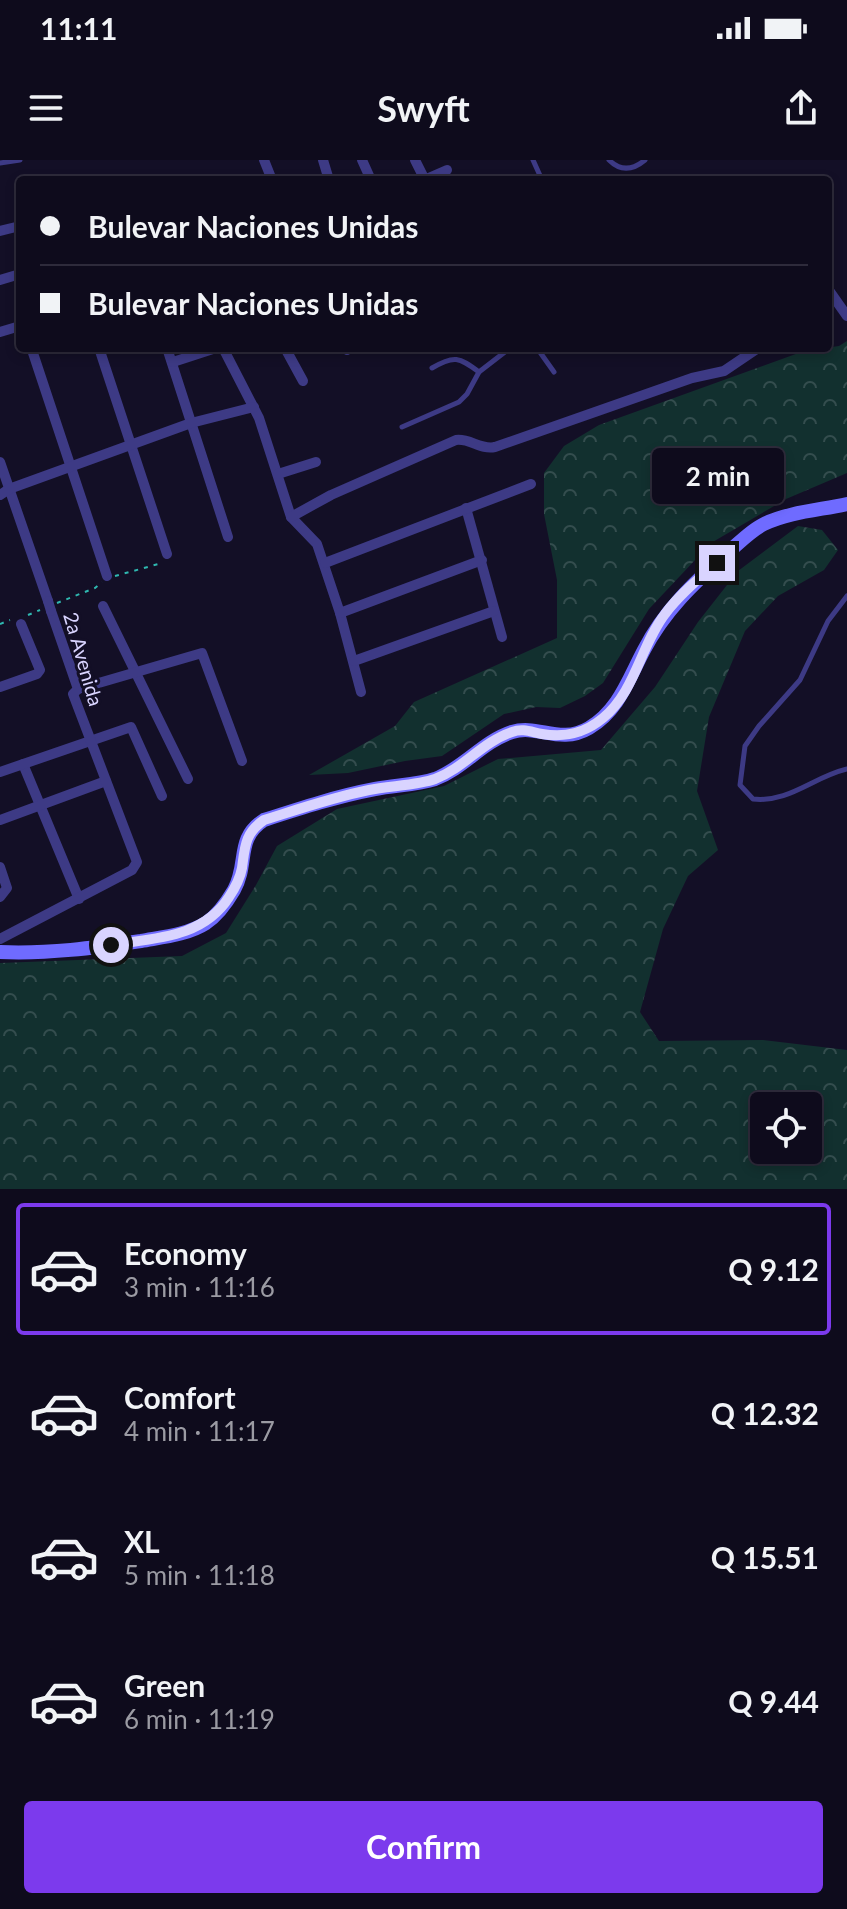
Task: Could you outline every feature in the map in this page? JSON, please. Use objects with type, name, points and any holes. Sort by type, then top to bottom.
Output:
[{"type":"main road","points":[[0,952],[57,952],[188,932],[209,921],[224,905],[240,878],[247,837],[264,820],[352,793],[429,781],[446,775],[477,750],[513,732],[526,730],[566,735],[591,727],[607,715],[627,688],[643,651],[665,614],[736,546],[762,525],[783,517],[847,504]]},
{"type":"street","points":[[433,176],[447,170]]},
{"type":"street","points":[[832,295],[847,316]]},
{"type":"street","points":[[33,352],[109,578]]},
{"type":"street","points":[[100,352],[166,558]]},
{"type":"street","points":[[169,352],[228,537]]},
{"type":"street","points":[[173,362],[204,352]]},
{"type":"street","points":[[225,352],[254,407],[291,517],[312,536],[325,563],[361,692]]},
{"type":"street","points":[[287,352],[303,381]]},
{"type":"street","points":[[291,517],[345,489],[456,440],[466,440],[487,449],[692,378],[724,371],[752,352]]},
{"type":"street","points":[[5,492],[191,423],[254,407]]},
{"type":"street","name":"2a Avenida","points":[[0,462],[5,492],[78,689],[73,694],[137,859],[136,866],[79,899]]},
{"type":"street","points":[[278,474],[316,462]]},
{"type":"street","points":[[325,563],[531,484]]},
{"type":"street","points":[[466,508],[502,637]]},
{"type":"street","points":[[340,613],[482,560]]},
{"type":"street","points":[[103,606],[188,779]]},
{"type":"street","points":[[354,661],[494,611]]},
{"type":"street","points":[[0,687],[40,671],[21,624]]},
{"type":"street","points":[[78,689],[202,653],[242,761]]},
{"type":"street","points":[[0,772],[132,727],[162,796]]},
{"type":"street","points":[[0,939],[79,899],[23,764]]},
{"type":"street","points":[[0,820],[106,781]]},
{"type":"street","points":[[0,867],[7,888],[0,897]]},
{"type":"lane","points":[[0,163],[20,160]]},
{"type":"lane","points":[[609,160],[619,168],[629,169],[645,160]]},
{"type":"lane","points":[[402,427],[459,402],[479,372],[505,352]]},
{"type":"lane","points":[[540,352],[554,372]]},
{"type":"lane","points":[[432,368],[453,358],[479,372]]},
{"type":"lane","points":[[847,596],[828,621],[800,680],[745,746],[740,785],[753,799],[770,801],[794,793],[827,774],[847,769]]},
{"type":"path","points":[[0,624],[95,588],[109,578],[166,558]]},
{"type":"green space","points":[[847,341],[847,473],[786,499],[711,543],[649,609],[603,683],[560,708],[536,707],[504,714],[442,756],[348,773],[309,775],[395,726],[414,702],[557,638],[557,580],[544,514],[544,473],[564,446],[599,425],[801,352],[832,352],[832,347]]},
{"type":"green space","points":[[798,526],[822,530],[838,550],[824,570],[778,596],[745,631],[709,717],[697,791],[718,850],[688,876],[663,929],[640,1012],[659,1041],[763,1040],[847,1050],[847,1189],[0,1189],[0,963],[182,956],[226,933],[277,846],[337,809],[444,786],[498,759],[601,750],[655,687],[698,622],[738,571]]},
{"type":"route","points":[[111,945],[188,932],[209,921],[233,892],[240,878],[247,837],[264,820],[352,793],[429,781],[446,775],[477,750],[513,732],[526,730],[566,735],[591,727],[607,715],[627,688],[643,651],[665,614],[717,563]]}]
